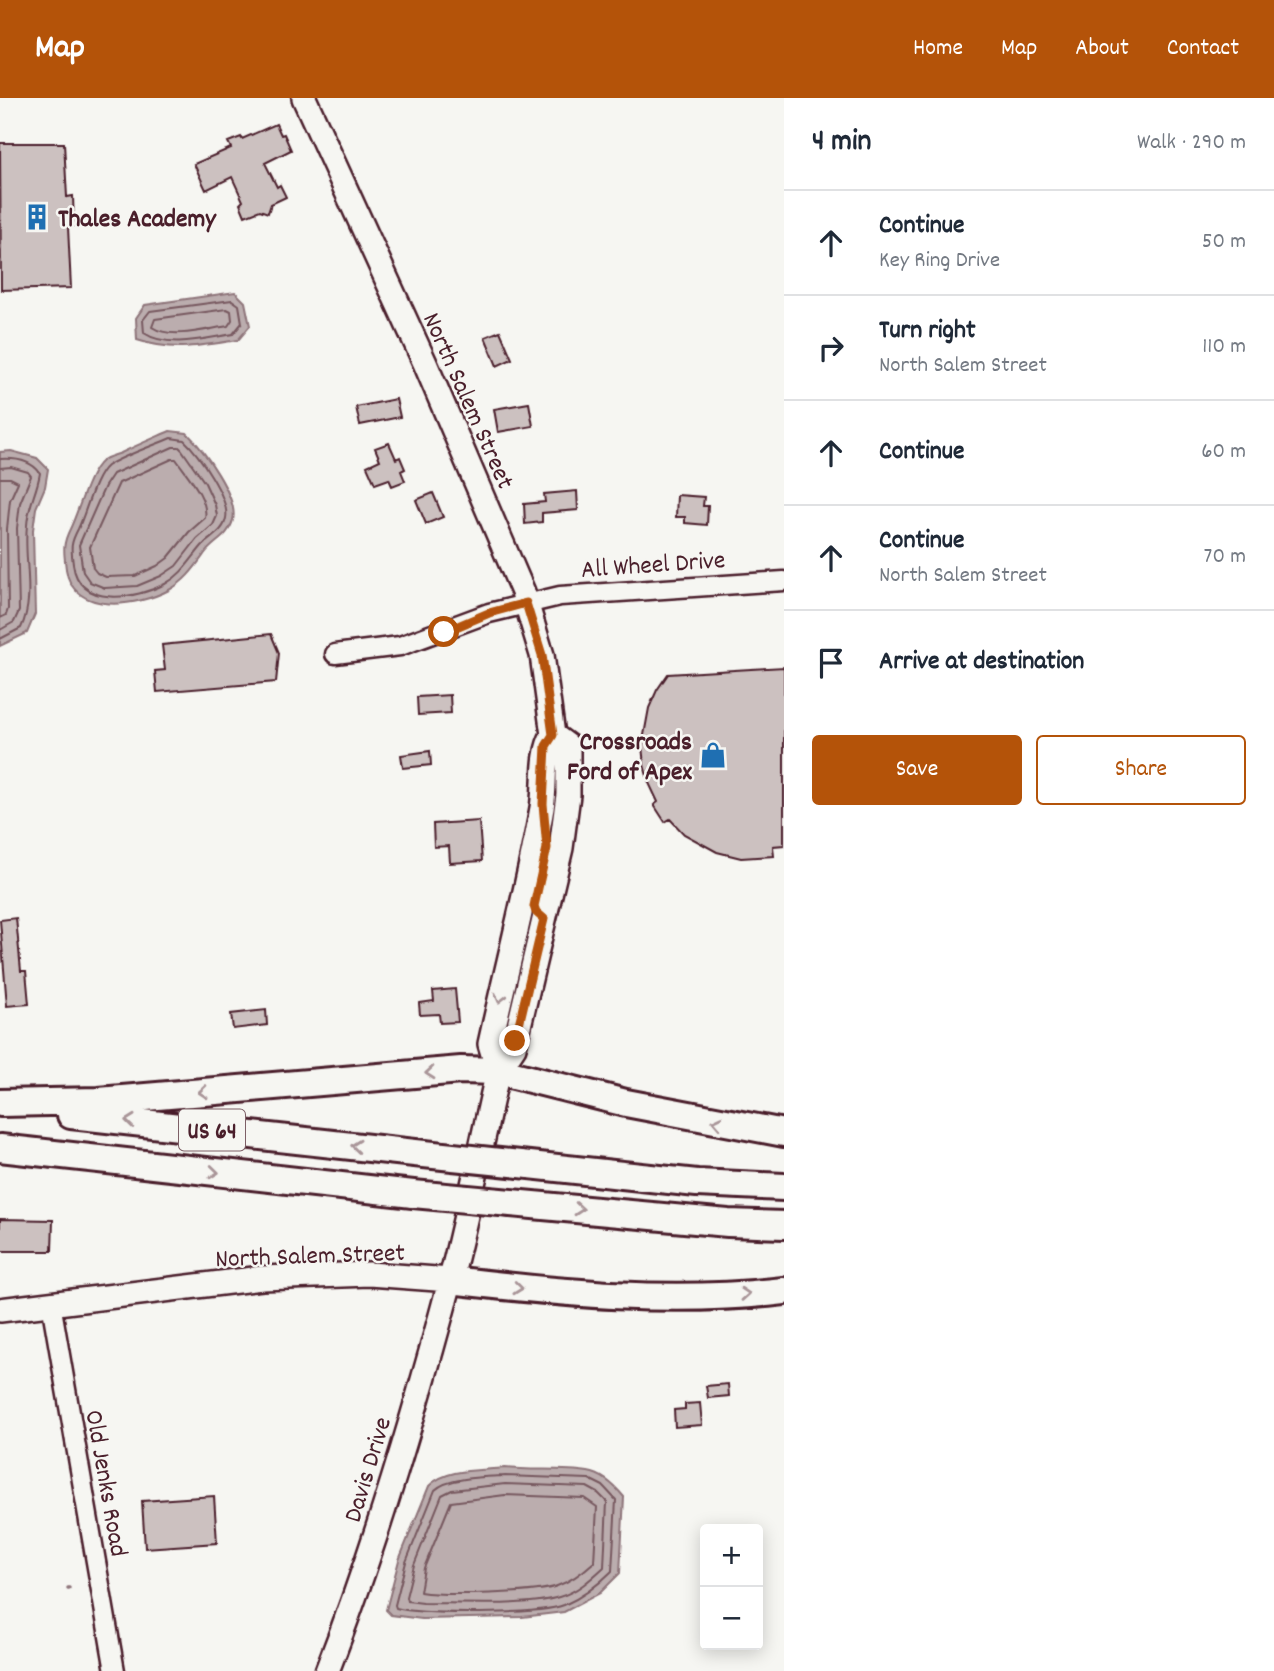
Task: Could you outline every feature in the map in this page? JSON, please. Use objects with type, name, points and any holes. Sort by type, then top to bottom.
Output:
[{"type":"highway","points":[[0,1105],[99,1101],[461,1070],[498,1071],[626,1103],[784,1133]]},
{"type":"highway","name":"US 64","points":[[0,1105],[698,1183],[784,1187]]},
{"type":"highway","name":"US 64","points":[[0,1148],[413,1195],[728,1223],[784,1225]]},
{"type":"highway","points":[[450,1280],[572,1294],[644,1298],[708,1297],[784,1291]]},
{"type":"main road","name":"North Salem Street","points":[[304,98],[425,363],[526,603],[542,655],[553,735],[546,746],[543,804],[489,1044],[498,1071]]},
{"type":"main road","name":"North Salem Street","points":[[0,1310],[262,1278],[369,1275],[450,1280],[498,1071],[513,1047],[563,838],[568,795],[568,746],[553,735]]},
{"type":"main road","points":[[543,804],[547,848],[534,906],[544,919]]},
{"type":"main road","name":"Davis Drive","points":[[327,1671],[378,1527],[450,1280]]},
{"type":"street","name":"All Wheel Drive","points":[[335,654],[400,646],[489,613],[526,603],[579,594],[784,581]]},
{"type":"street","name":"Old Jenks Road","points":[[51,1303],[115,1671]]},
{"type":"water","points":[[235,292],[245,302],[250,326],[238,340],[175,347],[137,340],[136,318],[145,305]]},
{"type":"water","points":[[170,431],[187,433],[218,474],[233,511],[231,526],[185,578],[156,596],[109,604],[81,595],[71,584],[64,549],[92,474],[106,458]]},
{"type":"water","points":[[11,451],[37,458],[48,469],[45,487],[36,508],[33,530],[35,614],[27,633],[0,646],[0,452]]},
{"type":"water","points":[[505,1468],[588,1472],[598,1475],[612,1485],[624,1497],[620,1573],[600,1593],[564,1612],[522,1617],[422,1619],[391,1615],[386,1610],[399,1560],[429,1486],[454,1473]]},
{"type":"building","points":[[276,124],[291,150],[265,163],[277,187],[280,185],[286,197],[271,204],[268,213],[260,210],[245,216],[240,204],[243,201],[232,177],[206,190],[194,164],[231,148],[228,142],[241,137],[242,139]]},
{"type":"building","name":"Thales Academy","points":[[0,143],[64,143],[67,197],[73,196],[74,226],[68,227],[71,288],[1,290]]},
{"type":"building","points":[[500,331],[512,359],[497,366],[485,337]]},
{"type":"building","points":[[396,399],[400,417],[360,425],[356,407]]},
{"type":"building","points":[[529,403],[533,426],[498,432],[494,409]]},
{"type":"building","points":[[389,443],[396,459],[400,457],[405,469],[401,471],[405,481],[392,486],[389,479],[375,484],[367,466],[380,460],[375,448]]},
{"type":"building","points":[[577,491],[578,510],[542,513],[542,522],[525,524],[524,504],[545,502],[544,494]]},
{"type":"building","points":[[433,493],[443,517],[426,524],[416,500]]},
{"type":"building","points":[[677,495],[704,497],[703,506],[708,506],[707,525],[685,523],[685,517],[676,517]]},
{"type":"building","points":[[271,634],[279,653],[276,682],[157,692],[155,671],[165,670],[162,645]]},
{"type":"building","name":"Crossroads Ford of Apex","points":[[784,667],[784,845],[773,846],[774,856],[741,858],[717,852],[684,834],[670,819],[665,822],[654,805],[658,802],[649,783],[642,746],[649,708],[668,674]]},
{"type":"building","points":[[450,695],[451,713],[418,715],[417,697]]},
{"type":"building","points":[[430,751],[431,765],[403,768],[401,755]]},
{"type":"building","points":[[479,821],[482,861],[450,863],[449,846],[434,847],[433,824]]},
{"type":"building","points":[[16,918],[21,971],[26,971],[29,1004],[7,1006],[0,920]]},
{"type":"building","points":[[455,989],[458,1022],[440,1023],[439,1014],[420,1015],[419,1003],[434,1001],[433,991]]},
{"type":"building","points":[[266,1010],[267,1025],[233,1029],[231,1014]]},
{"type":"building","points":[[0,1219],[53,1220],[52,1251],[0,1251]]},
{"type":"building","points":[[728,1384],[729,1396],[708,1398],[706,1386]]},
{"type":"building","points":[[700,1403],[702,1425],[675,1427],[674,1410],[685,1409],[685,1404]]},
{"type":"building","points":[[214,1496],[217,1543],[145,1548],[142,1501]]},
{"type":"place","name":"Thales Academy","points":[[37,217]]},
{"type":"place","name":"Crossroads Ford of Apex","points":[[713,755]]},
{"type":"route","points":[[444,632],[489,613],[526,603],[542,655],[553,735],[546,746],[543,804],[547,848],[534,906],[538,916],[544,919],[515,1041]]}]
